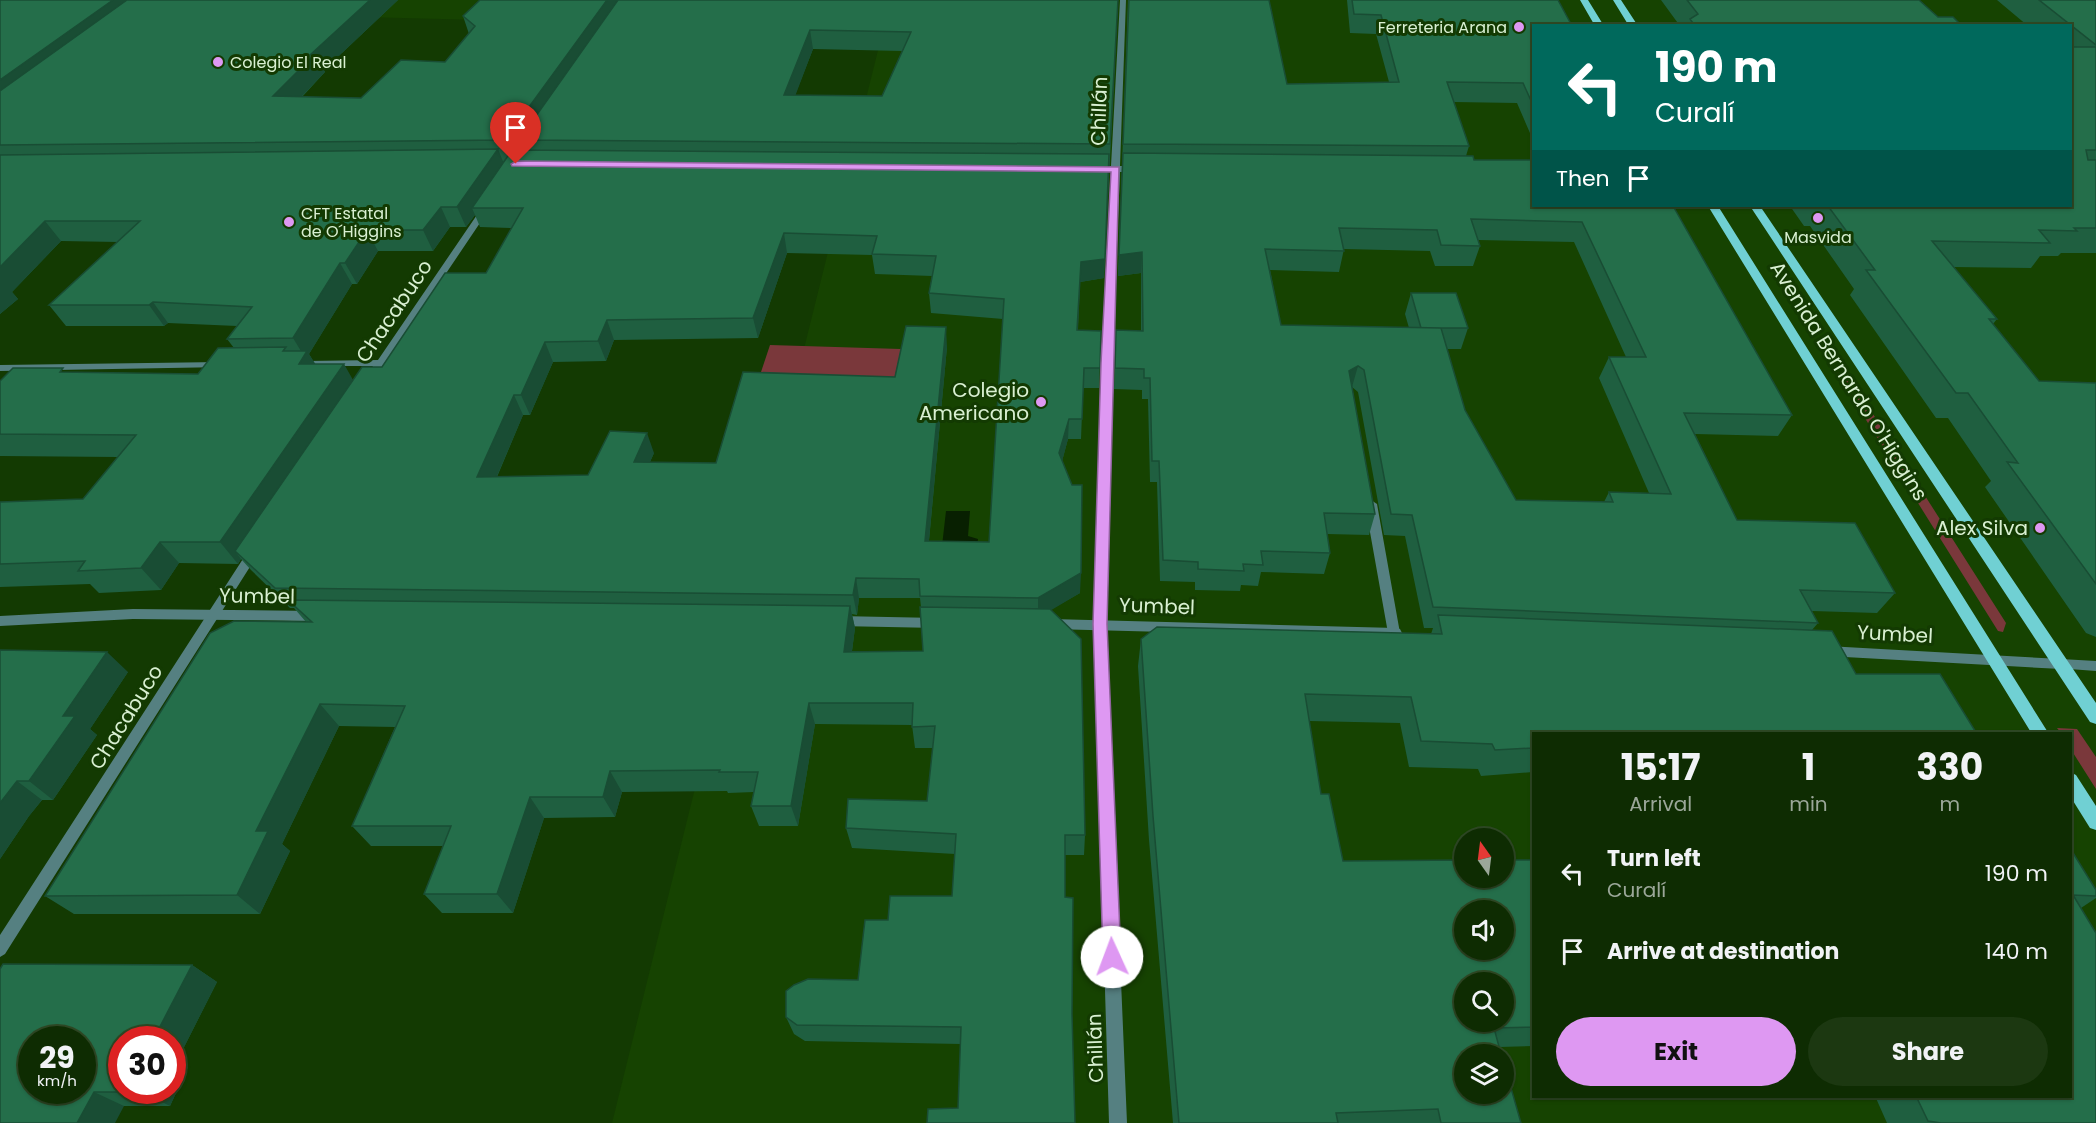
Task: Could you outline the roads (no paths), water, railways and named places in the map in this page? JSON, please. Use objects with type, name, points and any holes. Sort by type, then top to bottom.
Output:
[{"type":"main road","points":[[1584,0],[1599,24]]},
{"type":"main road","points":[[1617,0],[1633,24]]},
{"type":"main road","name":"Avenida Bernardo O'Higgins","points":[[1714,207],[2040,732]]},
{"type":"main road","name":"Avenida Bernardo O'Higgins","points":[[1756,207],[2096,717]]},
{"type":"main road","points":[[2072,783],[2096,822]]},
{"type":"street","name":"Chillán","points":[[1118,1123],[1100,624],[1107,363],[1123,0]]},
{"type":"street","points":[[1080,168],[1152,169]]},
{"type":"street","name":"Chacabuco","points":[[361,393],[490,202]]},
{"type":"street","points":[[297,364],[380,363]]},
{"type":"street","points":[[0,368],[238,365]]},
{"type":"street","name":"Yumbel","points":[[1036,624],[1400,633],[1370,495]]},
{"type":"street","name":"Chacabuco","points":[[0,949],[263,539]]},
{"type":"street","name":"Yumbel","points":[[0,621],[133,614],[332,616]]},
{"type":"street","points":[[821,621],[952,623]]},
{"type":"street","name":"Yumbel","points":[[1809,650],[2096,666]]},
{"type":"place","name":"Ferreteria Arana","points":[[1519,27]]},
{"type":"place","name":"Colegio El Real","points":[[218,62]]},
{"type":"place","name":"Masvida","points":[[1818,218]]},
{"type":"place","name":"CFT Estatal de O´Higgins","points":[[289,222]]},
{"type":"place","name":"Colegio Americano","points":[[1041,402]]},
{"type":"place","name":"Alex Silva","points":[[2040,528]]}]
